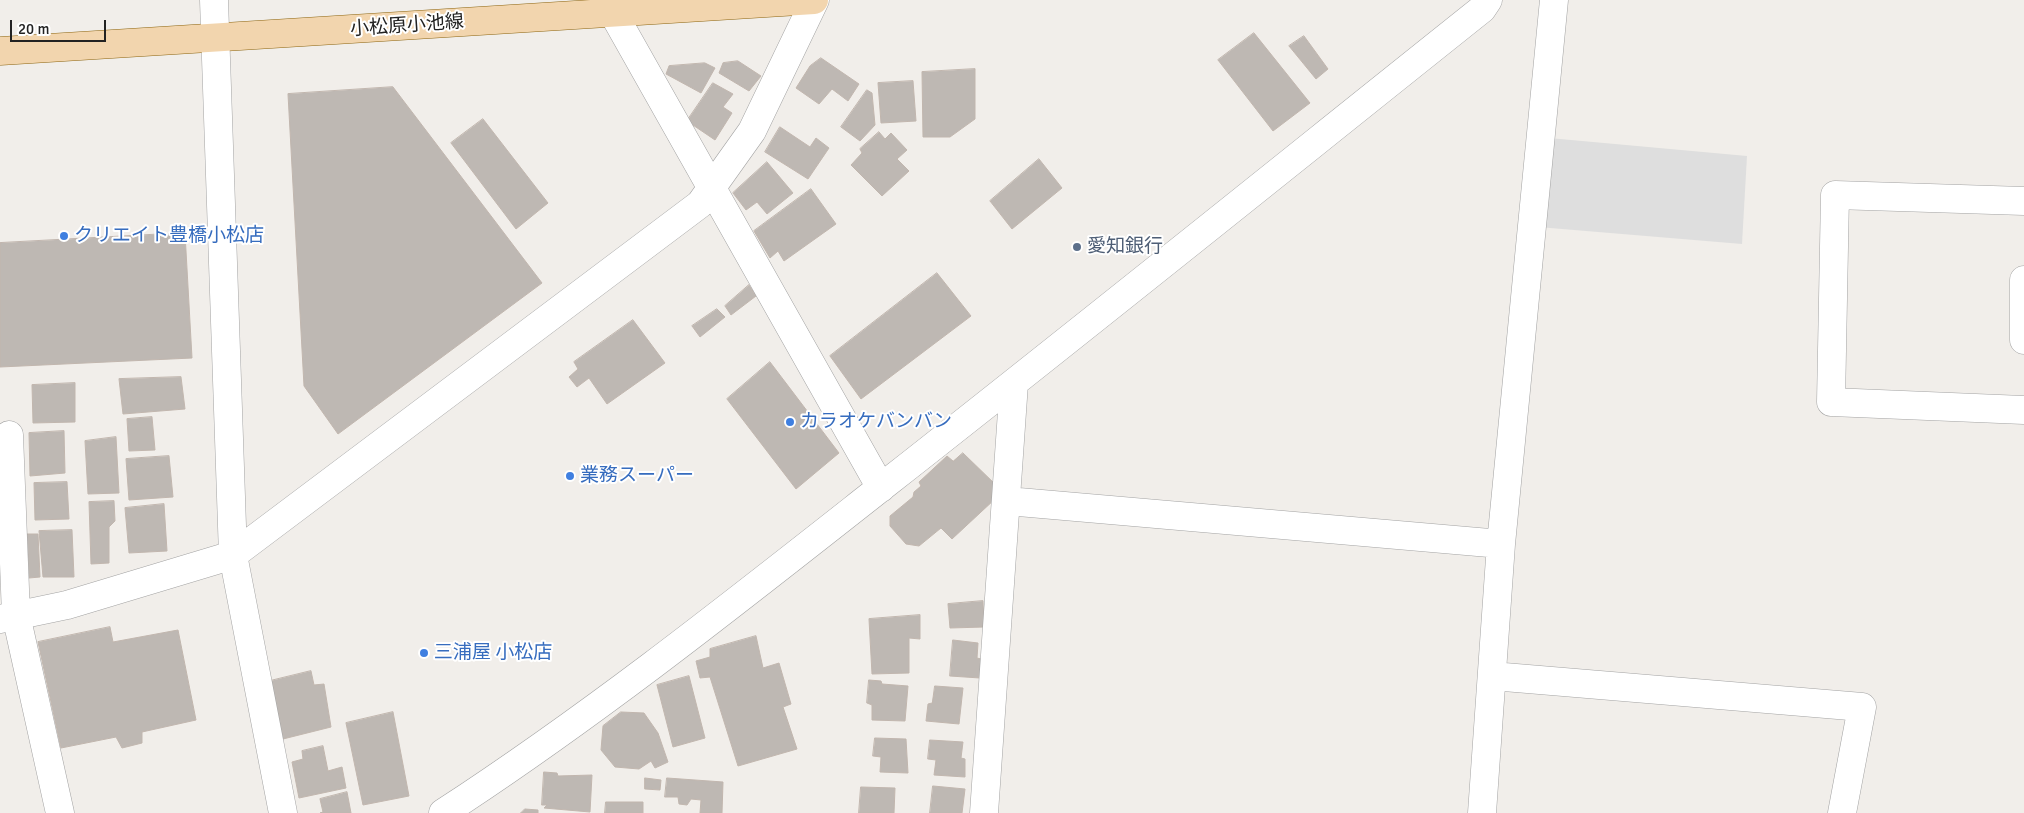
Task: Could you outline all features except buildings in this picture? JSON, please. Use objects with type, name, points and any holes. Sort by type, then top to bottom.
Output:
[{"type":"main road","name":"小松原小池線","points":[[0,51],[815,0]]},
{"type":"street","points":[[214,0],[233,555],[283,813]]},
{"type":"street","points":[[8,617],[67,605],[233,555],[700,204],[752,131],[815,0]]},
{"type":"street","points":[[443,813],[503,774],[724,611],[1014,383],[1482,9],[1488,0]]},
{"type":"street","points":[[1482,813],[1502,544],[1554,0]]},
{"type":"street","points":[[613,13],[710,189],[881,488]]},
{"type":"street","points":[[2024,201],[1835,195],[1831,402],[2024,410]]},
{"type":"street","points":[[2024,280],[2024,340]]},
{"type":"street","points":[[984,813],[1014,383]]},
{"type":"street","points":[[9,435],[8,617],[60,813]]},
{"type":"street","points":[[1007,501],[1502,544]]},
{"type":"street","points":[[1492,676],[1862,707],[1842,813]]},
{"type":"shaded area","points":[[1549,138],[1747,156],[1742,244],[1538,227]]},
{"type":"place","name":"クリエイト豊橋小松店","points":[[64,236]]},
{"type":"place","name":"愛知銀行","points":[[1077,247]]},
{"type":"place","name":"カラオケバンバン","points":[[790,422]]},
{"type":"place","name":"業務スーパー","points":[[570,476]]},
{"type":"place","name":"三浦屋 小松店","points":[[424,653]]}]
